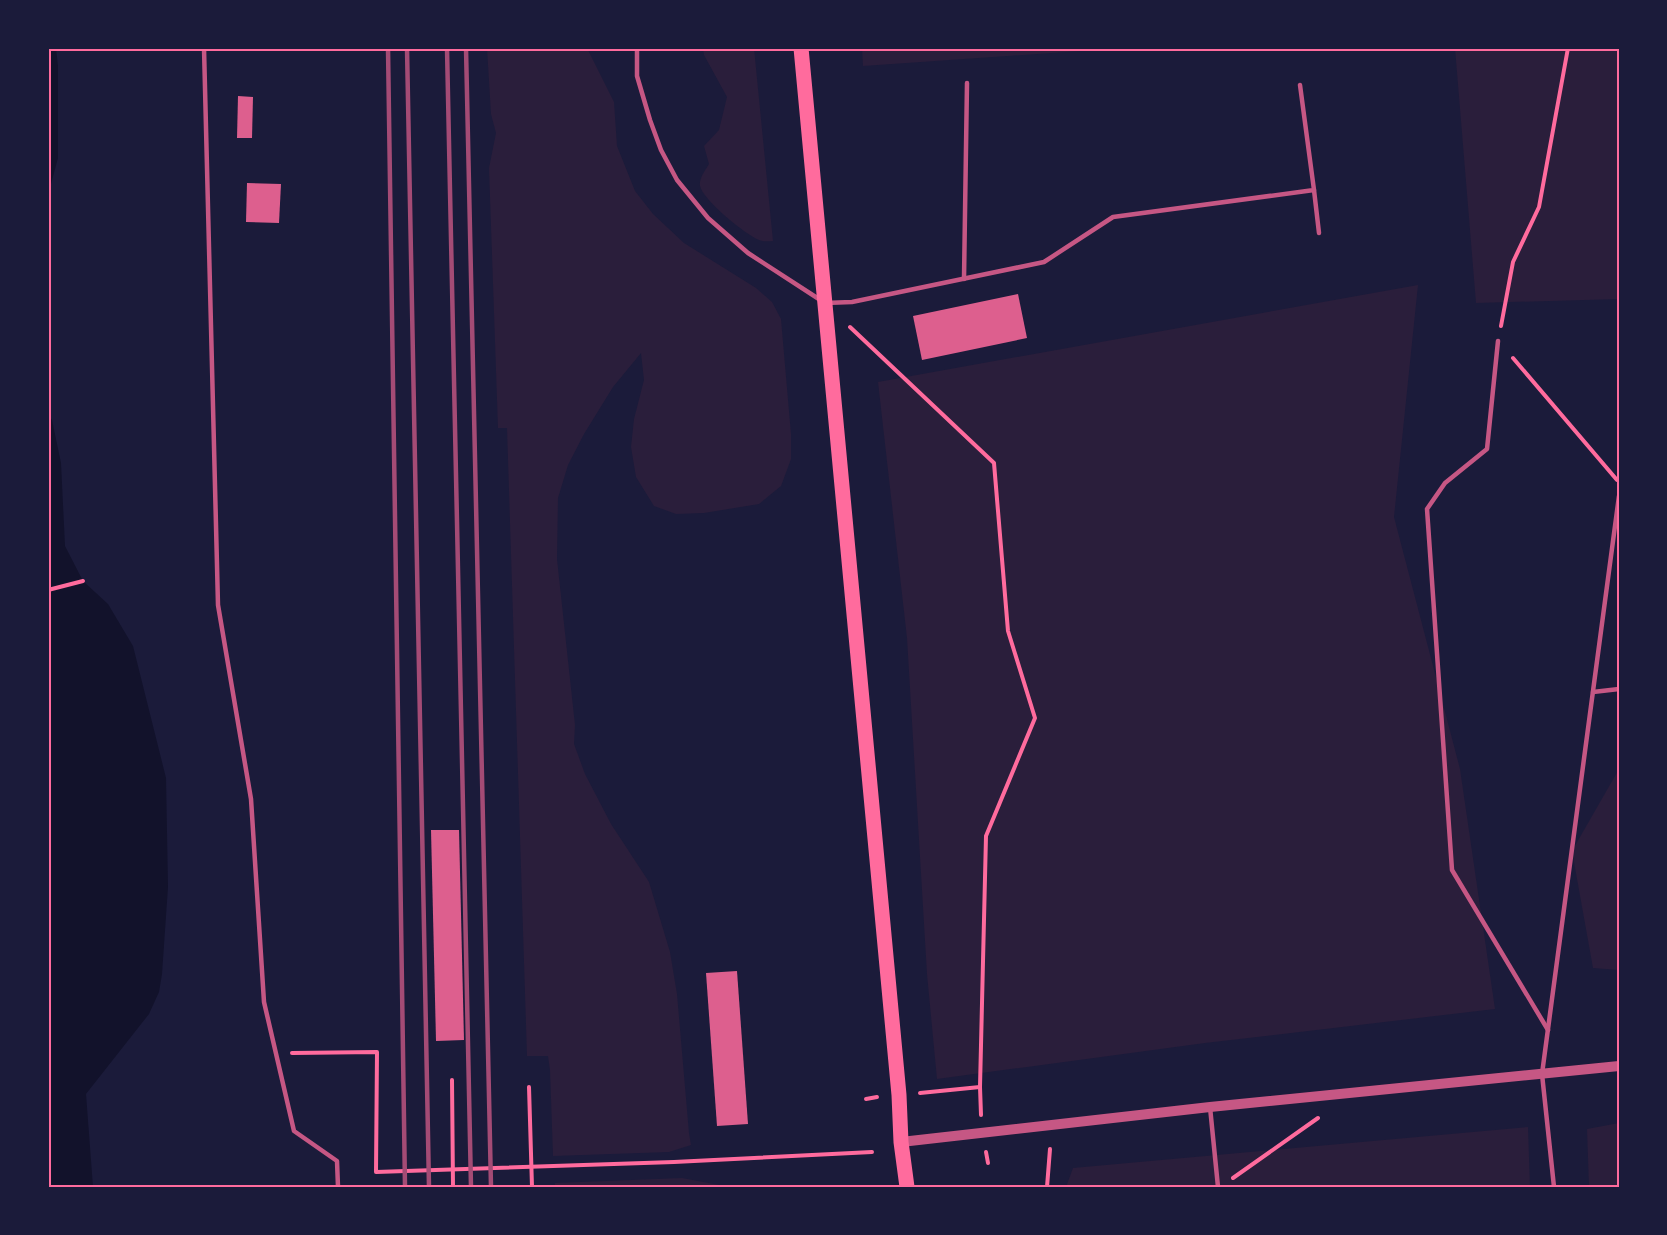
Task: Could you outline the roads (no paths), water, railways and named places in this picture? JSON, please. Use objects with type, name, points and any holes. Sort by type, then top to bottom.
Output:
[{"type":"main road","points":[[801,48],[899,1095],[901,1142],[907,1187]]},
{"type":"street","points":[[901,1142],[1210,1107],[1619,1066]]},
{"type":"lane","points":[[204,48],[218,605],[251,799],[264,1002],[294,1131],[337,1161],[338,1187]]},
{"type":"lane","points":[[637,48],[637,76],[650,120],[661,150],[677,180],[708,218],[748,253],[825,303],[852,302],[1044,262],[1113,217],[1314,190]]},
{"type":"lane","points":[[964,279],[967,83]]},
{"type":"lane","points":[[1300,85],[1319,233]]},
{"type":"lane","points":[[1498,341],[1487,449],[1445,483],[1427,509],[1452,870],[1548,1030]]},
{"type":"lane","points":[[1554,1187],[1542,1074],[1619,496]]},
{"type":"lane","points":[[1593,692],[1619,689]]},
{"type":"lane","points":[[1210,1107],[1218,1187]]},
{"type":"railway","points":[[388,48],[405,1187]]},
{"type":"railway","points":[[407,48],[429,1187]]},
{"type":"railway","points":[[447,48],[471,1187]]},
{"type":"railway","points":[[466,48],[491,1187]]}]
